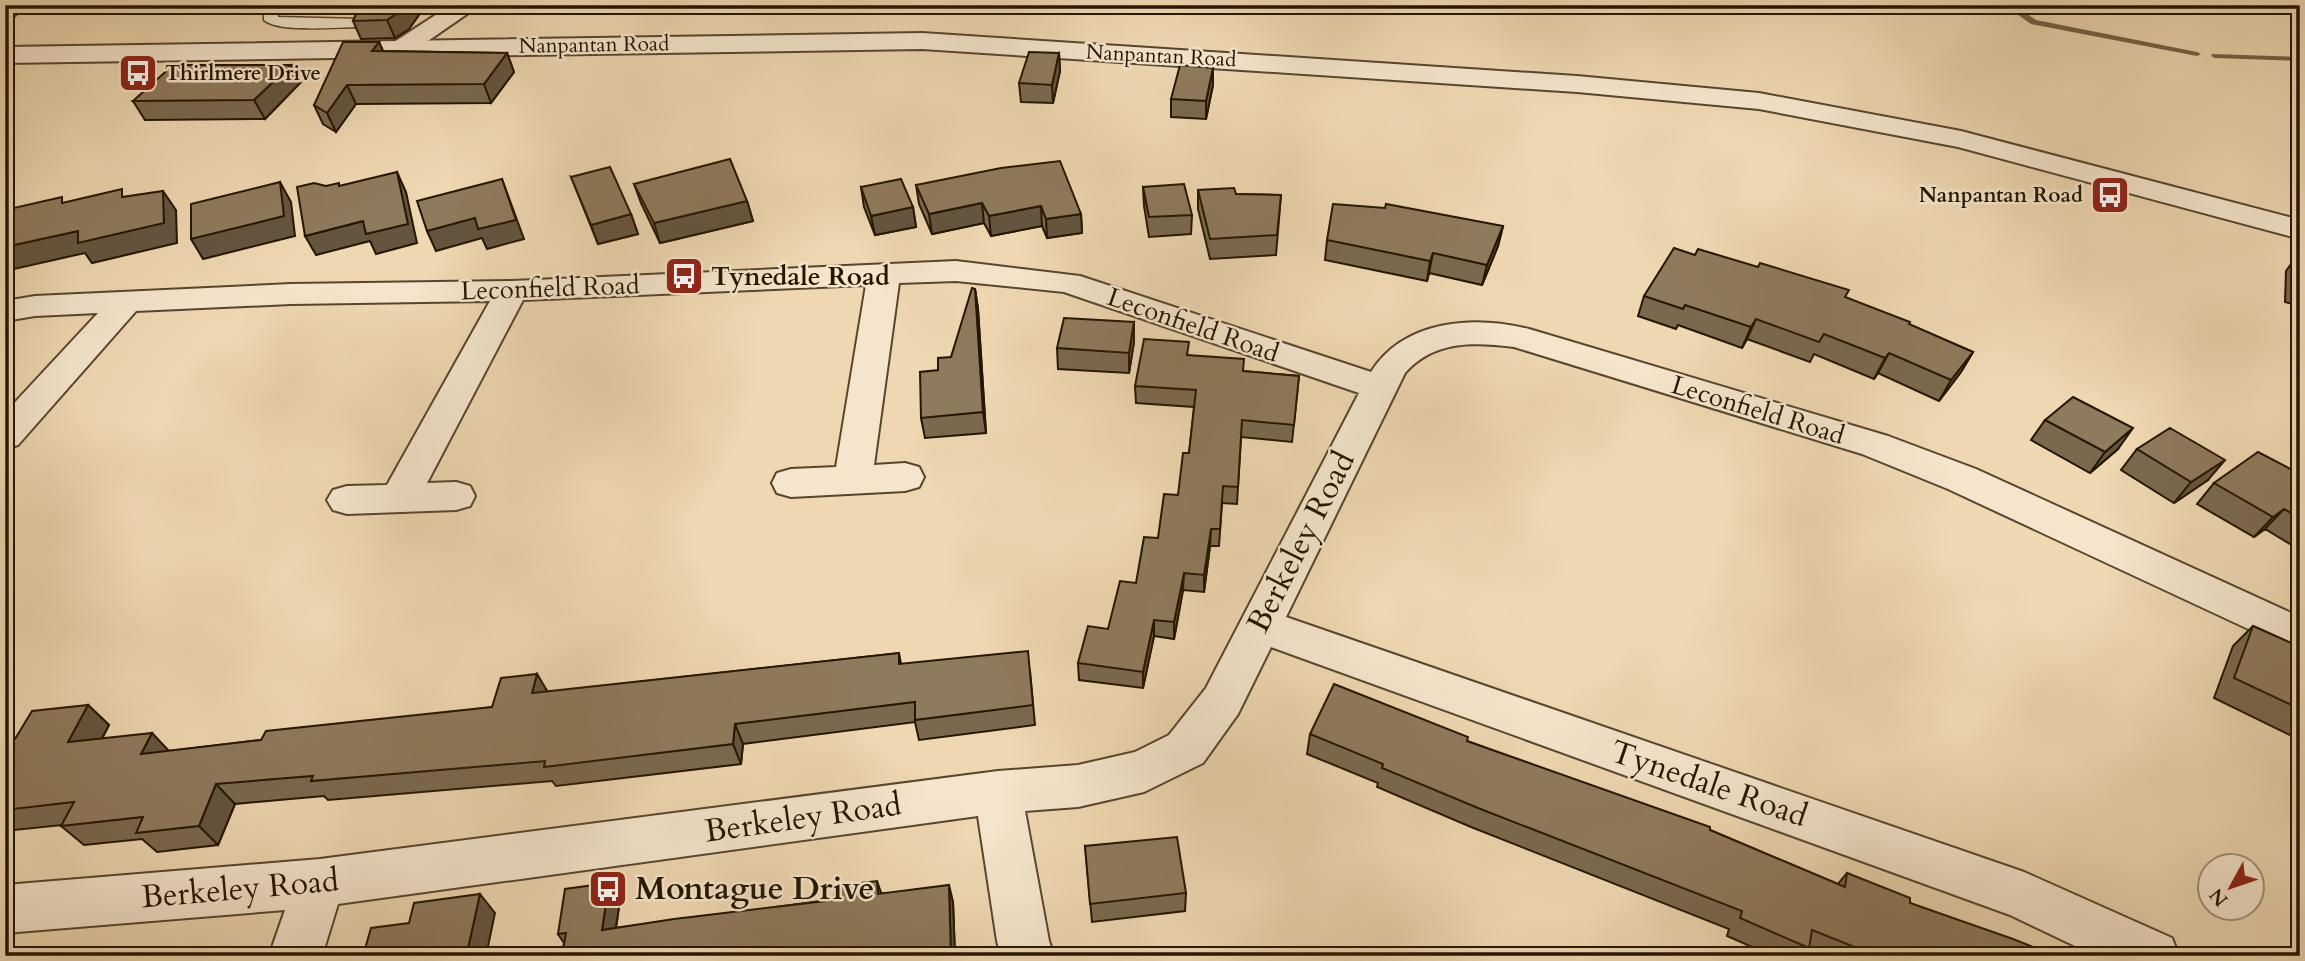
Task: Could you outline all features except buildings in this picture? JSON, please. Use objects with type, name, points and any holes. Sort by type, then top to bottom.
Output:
[{"type":"street","points":[[400,49],[468,5]]},
{"type":"street","name":"Nanpantan Road","points":[[5,55],[922,41],[1388,69],[1759,101],[1961,139],[2300,230]]},
{"type":"street","name":"Leconfield Road","points":[[5,310],[291,293],[512,291],[956,271],[1069,283],[1380,388],[1397,360],[1419,345],[1444,335],[1475,331],[1517,337],[1875,445],[1962,479],[2300,636]]},
{"type":"street","points":[[853,480],[884,274]]},
{"type":"street","points":[[400,497],[512,291]]},
{"type":"street","points":[[5,436],[127,301]]},
{"type":"street","name":"Berkeley Road","points":[[5,909],[320,883],[998,792],[1091,783],[1144,771],[1186,749],[1222,701],[1380,388]]},
{"type":"street","points":[[792,483],[905,477]]},
{"type":"street","points":[[347,500],[456,496]]},
{"type":"street","name":"Tynedale Road","points":[[1259,625],[2024,896],[2153,956]]},
{"type":"street","points":[[998,792],[1023,942],[1028,956]]},
{"type":"street","points":[[295,956],[320,883]]},
{"type":"lane","points":[[281,5],[271,12],[271,20],[290,23],[360,23]]},
{"type":"waterway","points":[[2008,5],[2034,22],[2197,54]]},
{"type":"waterway","points":[[2215,56],[2300,59]]},
{"type":"place","name":"Thirlmere Drive","points":[[138,73]]},
{"type":"place","name":"Nanpantan Road","points":[[2110,195]]},
{"type":"place","name":"Tynedale Road","points":[[684,276]]},
{"type":"place","name":"Montague Drive","points":[[608,889]]}]
